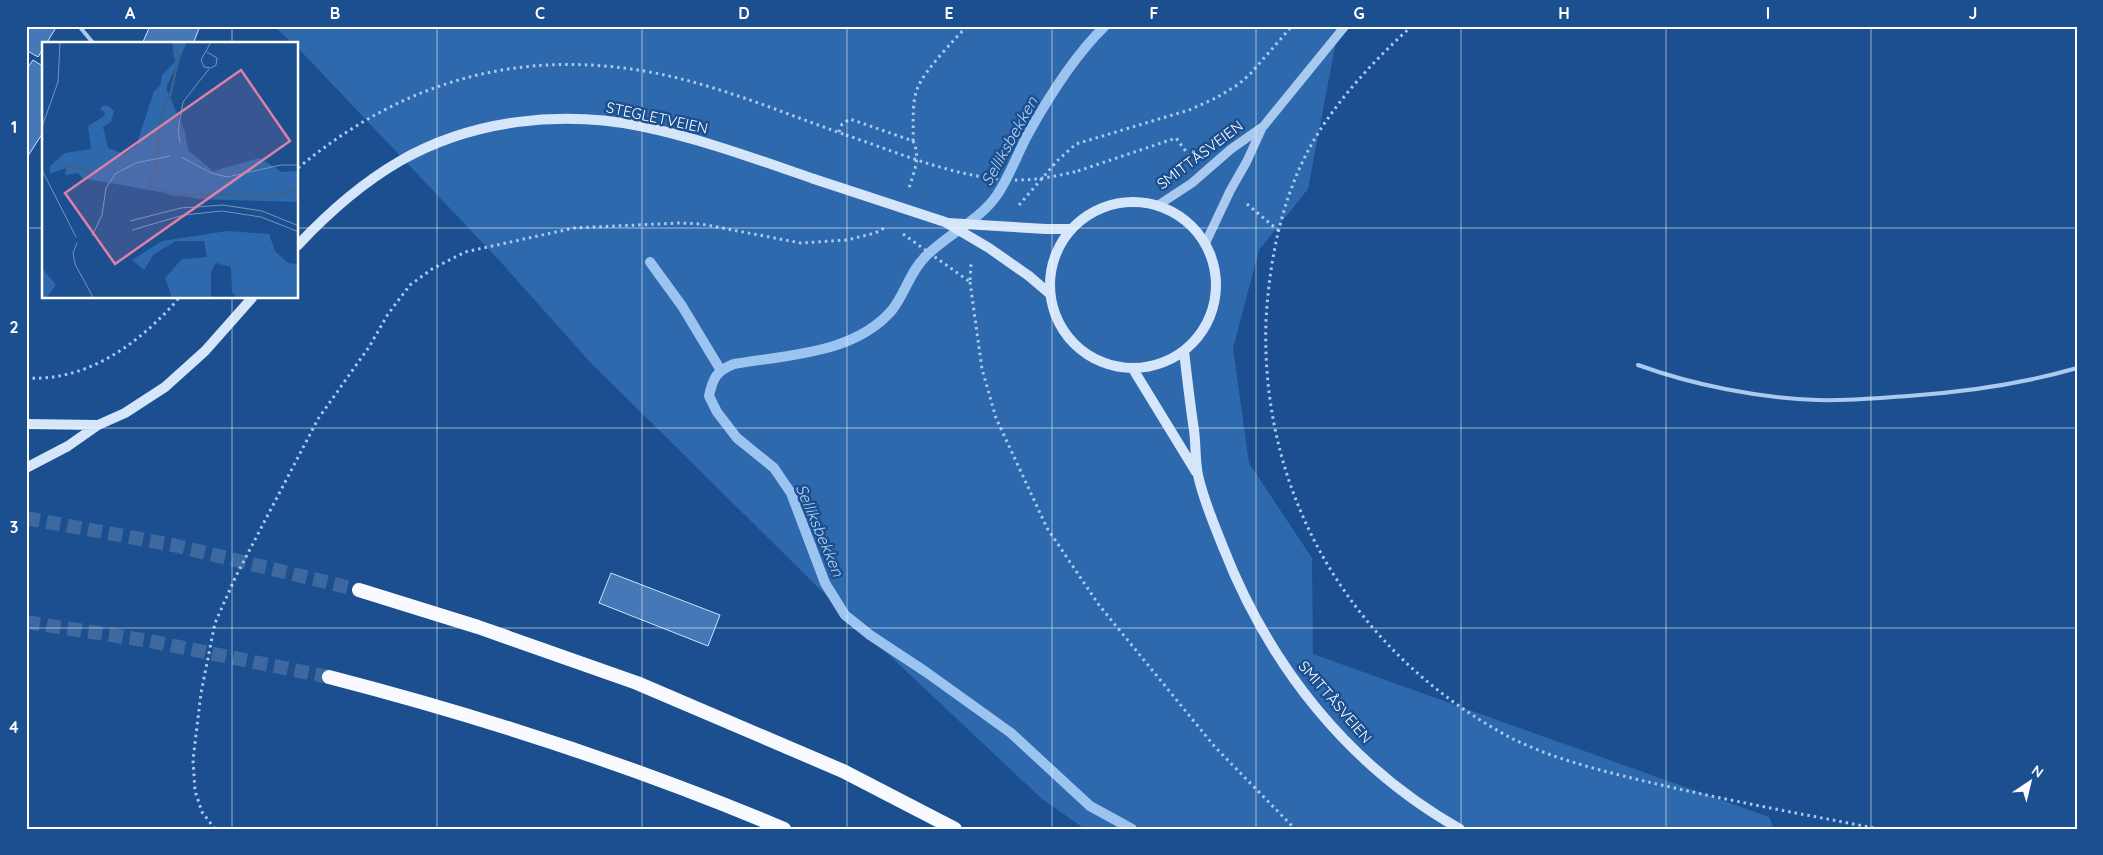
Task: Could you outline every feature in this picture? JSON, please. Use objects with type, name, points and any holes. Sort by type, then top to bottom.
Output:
[{"type":"highway","points":[[359,590],[478,626],[637,682],[843,771],[955,829]]},
{"type":"highway","points":[[329,677],[430,704],[589,755],[784,829]]},
{"type":"main road","name":"STEGLETVEIEN","points":[[299,244],[353,193],[402,160],[454,138],[482,129],[538,120],[571,118],[637,126],[702,142],[945,222],[989,248],[1029,276],[1050,294]]},
{"type":"main road","points":[[1142,203],[1157,206],[1185,220],[1205,244],[1212,260],[1215,277],[1216,293],[1212,310],[1206,326],[1184,351],[1168,360],[1151,366],[1118,368],[1103,363],[1077,347],[1059,323],[1050,294],[1050,277],[1054,259],[1061,243],[1071,229],[1083,219],[1111,205],[1142,203]]},
{"type":"main road","name":"STEGLETVEIEN","points":[[945,222],[1071,229]]},
{"type":"main road","points":[[26,468],[68,446],[98,425],[125,413],[171,382],[205,351],[251,299]]},
{"type":"main road","name":"SMITTÅSVEIEN","points":[[1184,351],[1198,475]]},
{"type":"main road","name":"SMITTÅSVEIEN","points":[[1133,368],[1198,475],[1232,569],[1267,640],[1289,674],[1325,719],[1364,758],[1394,785],[1426,809],[1460,829]]},
{"type":"main road","points":[[26,424],[98,425]]},
{"type":"street","name":"SMITTÅSVEIEN","points":[[1205,244],[1262,128],[1345,26]]},
{"type":"street","name":"SMITTÅSVEIEN","points":[[1157,206],[1192,183],[1231,149],[1262,128]]},
{"type":"lane","points":[[80,26],[92,42]]},
{"type":"lane","points":[[1638,365],[1663,374],[1696,382],[1782,397],[1825,400],[1857,400],[1983,388],[2077,368]]},
{"type":"path","points":[[905,195],[918,157],[917,148],[913,141],[914,102],[918,86],[937,60],[967,26]]},
{"type":"path","points":[[1014,210],[1058,160],[1076,144],[1189,110],[1216,98],[1251,74],[1292,26]]},
{"type":"path","points":[[1412,26],[1352,88],[1317,133],[1295,178],[1279,231],[1267,297],[1265,354],[1271,412],[1286,472],[1306,525],[1319,552],[1342,590],[1394,653],[1439,692],[1463,709],[1514,739],[1541,751],[1593,769],[1698,794],[1878,829]]},
{"type":"path","points":[[838,132],[842,124],[850,119],[913,141]]},
{"type":"path","points":[[846,135],[970,175],[992,178],[1035,179],[1078,171],[1176,138],[1193,162]]},
{"type":"path","points":[[1242,200],[1279,231]]},
{"type":"path","points":[[215,829],[202,812],[195,791],[193,760],[201,693],[215,623],[236,576],[318,420],[369,347],[388,314],[410,286],[432,269],[464,252],[574,228],[679,223],[701,224],[801,243],[847,240],[875,233],[890,224]]},
{"type":"path","points":[[915,243],[970,282]]},
{"type":"path","points":[[974,258],[970,267],[970,282],[973,315],[982,369],[996,418],[1047,528],[1099,605],[1215,747],[1295,829]]},
{"type":"path","points":[[26,378],[49,378],[71,374],[114,356],[155,323],[178,299]]},
{"type":"shaded area","points":[[274,26],[1339,26],[1308,189],[1259,250],[1233,348],[1249,463],[1312,558],[1313,654],[1769,817],[1774,829],[1085,829],[1042,799],[839,608],[590,362],[497,258],[299,49],[299,42],[291,42]]},
{"type":"building","points":[[26,26],[57,26],[47,42],[42,42],[42,50],[38,57],[26,50]]},
{"type":"building","points":[[150,26],[200,26],[194,42],[143,42]]},
{"type":"building","points":[[33,60],[42,66],[42,134],[26,159],[26,70]]},
{"type":"building","points":[[611,573],[720,615],[708,646],[599,603]]},
{"type":"waterway","name":"Selliksbekken","points":[[1105,26],[1083,50],[1053,92],[1028,134],[997,195],[982,212],[920,262],[897,304],[877,325],[859,336],[819,350],[734,364],[719,372],[712,384],[709,396],[717,412],[737,438],[774,468],[791,493],[825,583],[845,615],[870,635],[926,672],[1011,733],[1090,806],[1132,829]]},
{"type":"waterway","points":[[650,262],[682,306],[720,369]]},
{"type":"tunnel","points":[[26,518],[173,545],[359,590]]},
{"type":"tunnel","points":[[26,622],[150,641],[329,677]]}]
